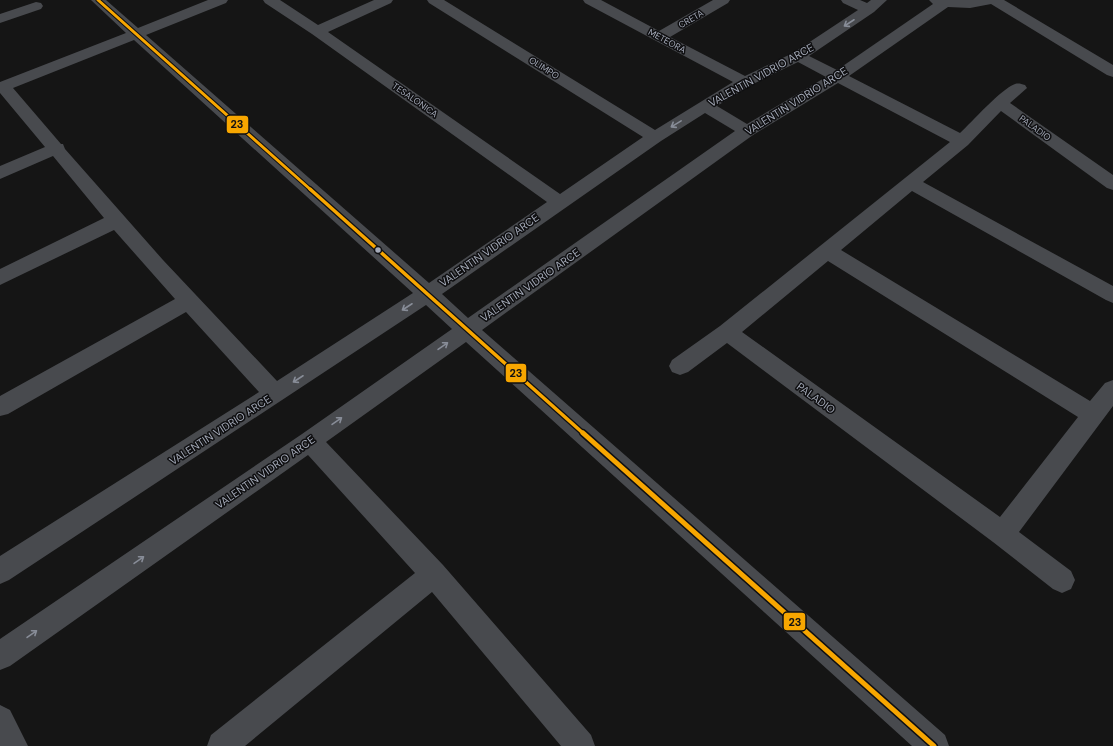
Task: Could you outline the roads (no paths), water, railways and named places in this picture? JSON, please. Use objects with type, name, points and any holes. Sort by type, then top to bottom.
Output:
[{"type":"street","points":[[98,0],[934,746]]},
{"type":"street","points":[[221,0],[2,88],[57,148],[116,220],[188,301],[275,394]]},
{"type":"street","name":"TESALONICA","points":[[270,0],[317,31],[559,202]]},
{"type":"street","points":[[317,31],[386,0]]},
{"type":"street","name":"OLIMPO","points":[[434,0],[655,136]]},
{"type":"street","name":"METEORA","points":[[590,0],[745,82]]},
{"type":"street","name":"CRETA","points":[[658,37],[722,0]]},
{"type":"street","points":[[848,0],[875,5]]},
{"type":"street","points":[[940,1],[963,4],[980,3],[993,0],[1113,72]]},
{"type":"street","name":"VALENTIN VIDRIO ARCE","points":[[0,656],[310,441],[747,131],[837,77],[940,1]]},
{"type":"street","name":"VALENTIN VIDRIO ARCE","points":[[0,571],[427,294],[655,136],[745,82],[798,56],[875,5]]},
{"type":"street","points":[[0,19],[36,6]]},
{"type":"street","points":[[798,56],[962,141]]},
{"type":"street","points":[[680,366],[727,332],[911,183],[962,141],[1000,104],[1019,88]]},
{"type":"street","name":"PALADIO","points":[[1000,104],[1113,184]]},
{"type":"street","points":[[705,106],[747,131]]},
{"type":"street","points":[[0,173],[57,148]]},
{"type":"street","points":[[911,183],[1113,295]]},
{"type":"street","points":[[0,278],[116,220]]},
{"type":"street","points":[[827,251],[1094,414]]},
{"type":"street","points":[[0,407],[188,301]]},
{"type":"street","name":"PALADIO","points":[[727,332],[1002,534],[1062,580]]},
{"type":"street","points":[[1002,534],[1113,389]]},
{"type":"street","points":[[310,441],[434,574],[580,746]]},
{"type":"street","points":[[222,746],[434,574]]},
{"type":"street","points":[[0,720],[13,746]]}]
